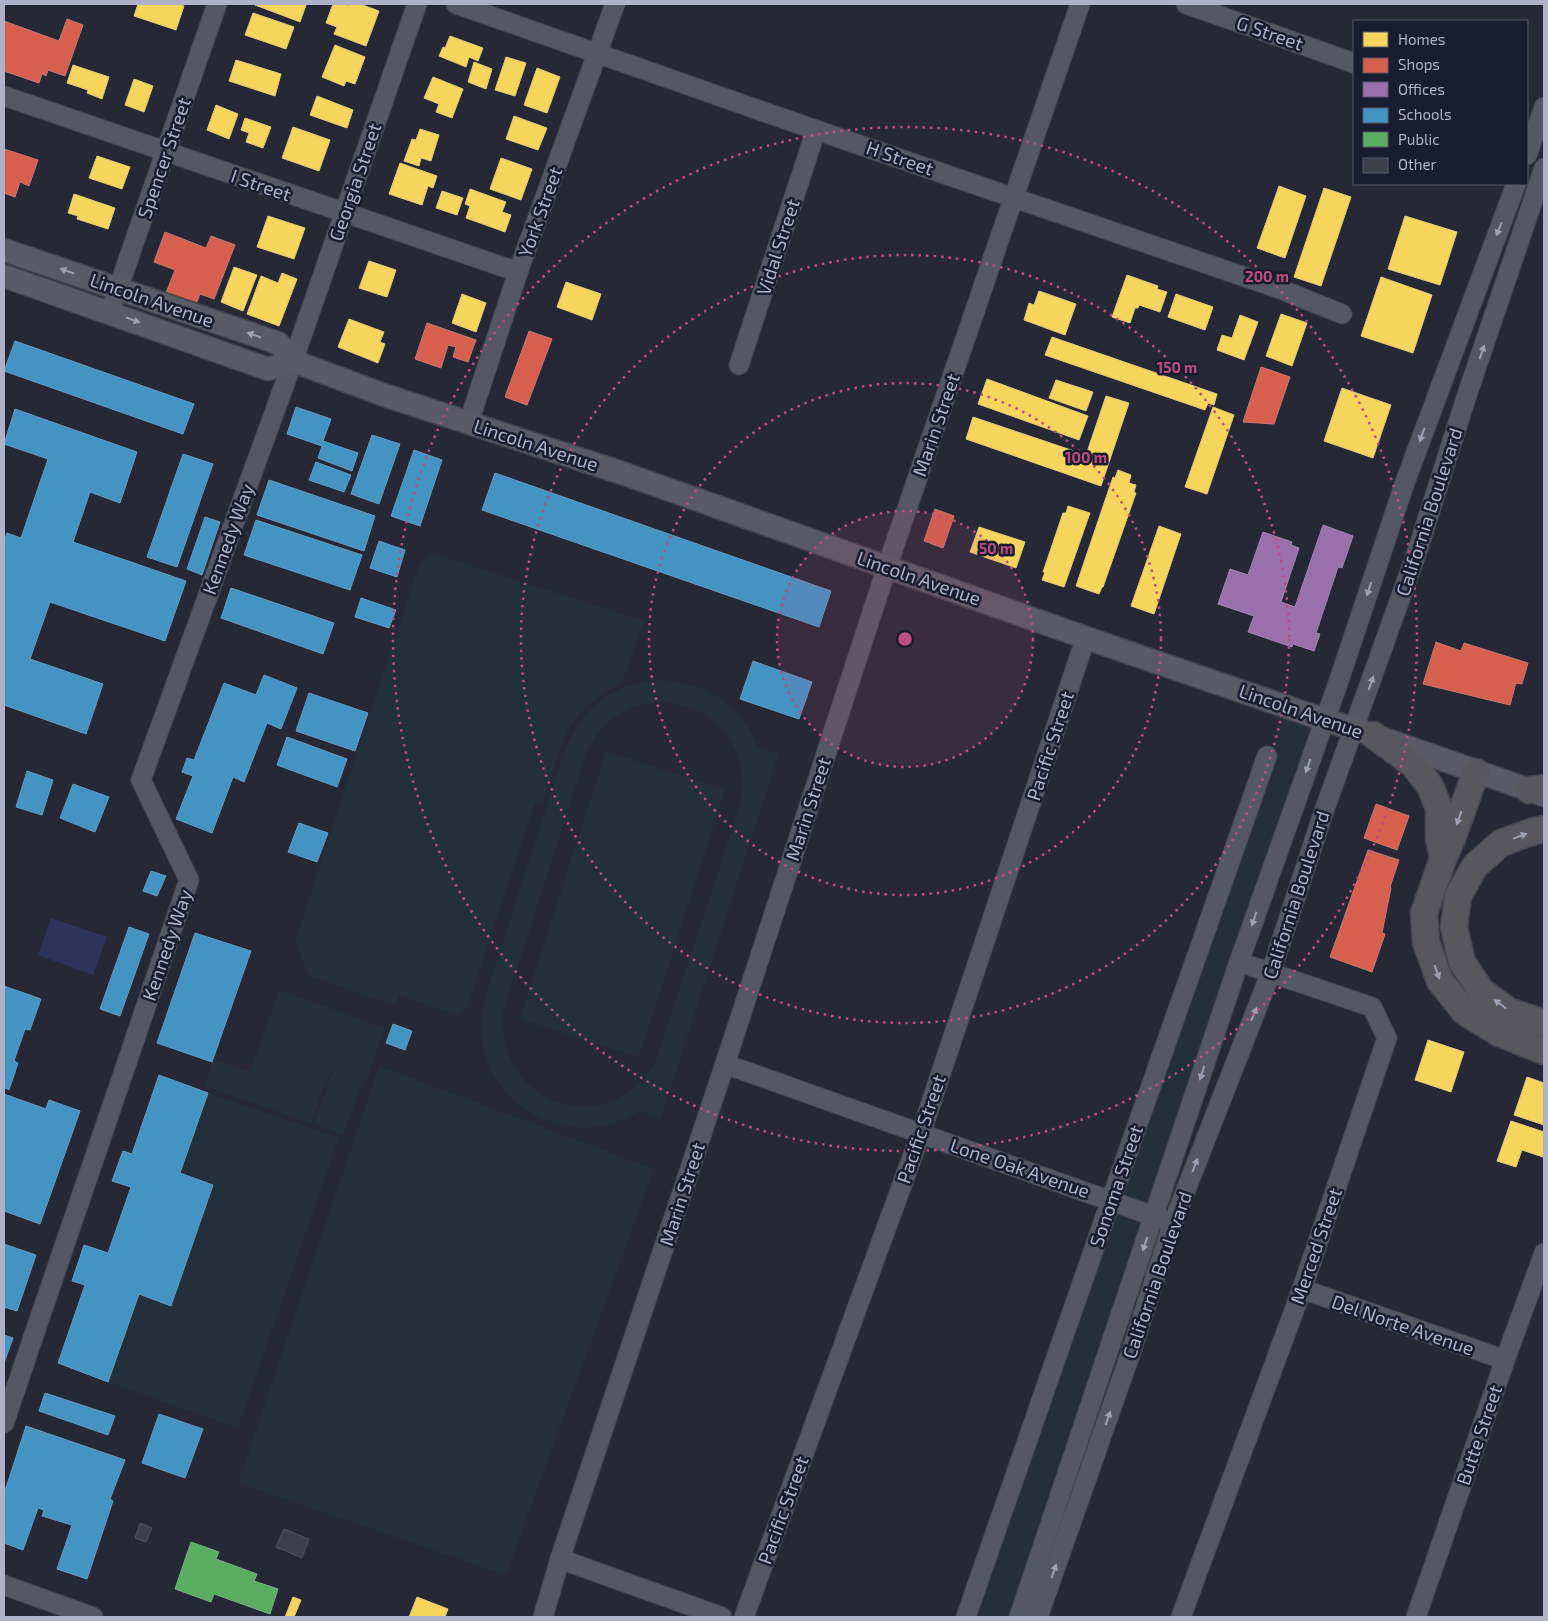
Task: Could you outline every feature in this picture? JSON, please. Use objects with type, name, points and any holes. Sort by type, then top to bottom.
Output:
[{"type":"highway","points":[[1363,732],[1413,764],[1430,786],[1439,808],[1439,838],[1442,859]]},
{"type":"highway","points":[[1476,772],[1451,841],[1442,859],[1424,913],[1426,942],[1440,981],[1465,1012],[1499,1033],[1544,1051]]},
{"type":"highway","points":[[1544,829],[1501,843],[1475,866],[1458,896],[1454,927],[1462,962],[1481,991],[1508,1010],[1544,1023]]},
{"type":"main road","name":"Lincoln Avenue","points":[[4,250],[278,343],[293,361],[384,395],[625,474],[1324,720],[1476,772],[1539,791]]},
{"type":"main road","name":"Lincoln Avenue","points":[[4,276],[268,368],[293,361]]},
{"type":"street","name":"Spencer Street","points":[[110,312],[217,4]]},
{"type":"street","name":"Georgia Street","points":[[293,361],[417,4]]},
{"type":"street","name":"H Street","points":[[456,4],[1280,289],[1342,314]]},
{"type":"street","name":"York Street","points":[[469,422],[518,272],[615,4]]},
{"type":"street","name":"Marin Street","points":[[543,1617],[560,1559],[725,1064],[887,567],[1080,4]]},
{"type":"street","name":"G Street","points":[[1186,4],[1353,62]]},
{"type":"street","name":"I Street","points":[[4,96],[518,272]]},
{"type":"street","points":[[1528,152],[1544,107]]},
{"type":"street","name":"Vidal Street","points":[[739,365],[816,130]]},
{"type":"street","name":"California Boulevard","points":[[1038,1617],[1129,1358],[1173,1223],[1271,972],[1324,811],[1363,732],[1466,398],[1544,168]]},
{"type":"street","name":"California Boulevard","points":[[1019,1617],[1239,962],[1409,471],[1516,185]]},
{"type":"street","name":"Kennedy Way","points":[[4,1423],[189,880],[141,780],[293,361]]},
{"type":"street","name":"Pacific Street","points":[[744,1617],[921,1133],[1086,637]]},
{"type":"street","name":"Sonoma Street","points":[[966,1617],[1267,756]]},
{"type":"street","name":"Merced Street","points":[[1181,1617],[1302,1289],[1386,1038],[1372,1007],[1239,962]]},
{"type":"street","name":"Lone Oak Avenue","points":[[725,1064],[1173,1223]]},
{"type":"street","name":"Butte Street","points":[[1416,1617],[1544,1253]]},
{"type":"street","name":"Del Norte Avenue","points":[[1302,1289],[1505,1360]]},
{"type":"street","points":[[560,1559],[722,1617]]},
{"type":"street","points":[[4,1585],[93,1617]]},
{"type":"shaded area","points":[[435,554],[644,621],[622,683],[595,699],[568,730],[542,804],[535,802],[467,1009],[456,1015],[399,995],[395,1006],[308,975],[295,941],[420,562]]},
{"type":"shaded area","points":[[659,680],[676,682],[692,685],[706,691],[731,707],[750,731],[758,747],[779,753],[661,1118],[640,1111],[609,1125],[597,1127],[557,1124],[538,1117],[521,1106],[507,1093],[495,1077],[486,1059],[482,1039],[482,1011],[565,750],[572,735],[590,710],[601,700],[627,687]],"holes":[[[659,702],[680,705],[699,712],[714,721],[726,734],[735,749],[740,767],[742,787],[739,808],[655,1063],[634,1087],[610,1102],[584,1106],[558,1102],[536,1091],[517,1071],[506,1045],[503,1013],[585,757],[591,745],[605,725],[623,712],[634,707]]]},
{"type":"shaded area","points":[[1287,706],[1325,720],[1019,1617],[966,1617],[1267,756]]},
{"type":"shaded area","points":[[606,751],[725,790],[639,1057],[520,1019]]},
{"type":"shaded area","points":[[279,990],[385,1028],[366,1082],[345,1075],[363,1082],[343,1135],[314,1124],[333,1071],[330,1070],[311,1124],[205,1086],[214,1059],[250,1072]]},
{"type":"shaded area","points":[[379,1066],[654,1169],[506,1575],[238,1483]]},
{"type":"shaded area","points":[[208,1093],[339,1138],[238,1428],[108,1382],[139,1294],[171,1305],[213,1185],[180,1173]]},
{"type":"water","points":[[51,918],[107,937],[93,975],[38,955]]},
{"type":"building: Homes","points":[[138,4],[177,4],[184,6],[176,30],[134,16]]},
{"type":"building: Homes","points":[[256,4],[302,4],[306,5],[300,22]]},
{"type":"building: Homes","points":[[333,4],[349,6],[349,4],[360,4],[379,11],[366,46],[334,34],[337,27],[326,23]]},
{"type":"building: Homes","points":[[253,13],[294,27],[286,49],[245,35]]},
{"type":"building: Homes","points":[[450,36],[483,48],[478,61],[469,57],[466,67],[439,56]]},
{"type":"building: Homes","points":[[335,45],[365,57],[355,84],[346,81],[344,86],[322,77]]},
{"type":"building: Homes","points":[[506,57],[526,63],[515,96],[495,90]]},
{"type":"building: Homes","points":[[236,60],[281,74],[275,96],[229,81]]},
{"type":"building: Homes","points":[[474,62],[492,69],[486,89],[468,82]]},
{"type":"building: Homes","points":[[73,65],[109,77],[102,99],[87,93],[88,90],[67,83]]},
{"type":"building: Homes","points":[[537,68],[560,77],[547,113],[524,105]]},
{"type":"building: Homes","points":[[433,77],[463,89],[452,118],[436,112],[439,104],[424,98]]},
{"type":"building: Homes","points":[[134,79],[153,86],[144,112],[125,105]]},
{"type":"building: Homes","points":[[317,96],[353,110],[347,128],[310,115]]},
{"type":"building: Homes","points":[[216,105],[238,114],[229,139],[207,130]]},
{"type":"building: Homes","points":[[514,116],[547,128],[538,150],[506,139]]},
{"type":"building: Homes","points":[[245,118],[271,127],[263,148],[246,142],[249,133],[241,130]]},
{"type":"building: Homes","points":[[293,127],[330,140],[319,171],[282,158]]},
{"type":"building: Homes","points":[[420,129],[439,135],[431,161],[421,158],[419,166],[404,161],[412,139],[416,140]]},
{"type":"building: Homes","points":[[97,156],[130,167],[122,189],[89,178]]},
{"type":"building: Homes","points":[[501,158],[532,169],[521,200],[490,189]]},
{"type":"building: Homes","points":[[400,163],[437,176],[433,188],[428,186],[422,205],[389,194]]},
{"type":"building: Homes","points":[[1279,186],[1306,196],[1285,258],[1257,248]]},
{"type":"building: Homes","points":[[1324,188],[1351,197],[1321,286],[1294,277]]},
{"type":"building: Homes","points":[[470,189],[506,202],[502,212],[511,215],[505,232],[466,218],[470,206],[465,204]]},
{"type":"building: Homes","points":[[442,191],[463,198],[457,215],[436,208]]},
{"type":"building: Homes","points":[[74,194],[115,208],[108,229],[77,219],[78,216],[68,213]]},
{"type":"building: Homes","points":[[268,216],[305,228],[294,259],[257,247]]},
{"type":"building: Homes","points":[[1405,216],[1457,232],[1440,285],[1388,269]]},
{"type":"building: Homes","points":[[369,261],[396,270],[387,297],[359,288]]},
{"type":"building: Homes","points":[[234,267],[257,275],[243,311],[221,302]]},
{"type":"building: Homes","points":[[282,273],[297,279],[279,326],[247,314],[261,276],[278,283]]},
{"type":"building: Homes","points":[[1127,275],[1158,286],[1157,289],[1167,292],[1160,312],[1139,305],[1138,308],[1135,308],[1130,323],[1112,317]]},
{"type":"building: Homes","points":[[1381,277],[1432,295],[1413,353],[1361,336]]},
{"type":"building: Homes","points":[[566,282],[601,294],[592,320],[557,307]]},
{"type":"building: Homes","points":[[1039,291],[1076,304],[1065,335],[1024,320],[1029,303],[1034,305]]},
{"type":"building: Homes","points":[[462,294],[486,303],[476,332],[452,323]]},
{"type":"building: Homes","points":[[1176,294],[1213,307],[1205,330],[1168,317]]},
{"type":"building: Homes","points":[[1281,314],[1307,323],[1292,366],[1266,356]]},
{"type":"building: Homes","points":[[1240,315],[1258,322],[1244,360],[1217,350],[1222,335],[1232,338]]},
{"type":"building: Homes","points":[[349,319],[384,332],[380,342],[385,344],[378,363],[338,347]]},
{"type":"building: Homes","points":[[1052,337],[1217,394],[1214,405],[1208,403],[1205,410],[1045,355]]},
{"type":"building: Homes","points":[[987,379],[1088,416],[1079,440],[978,404]]},
{"type":"building: Homes","points":[[1056,380],[1093,392],[1086,411],[1049,398]]},
{"type":"building: Homes","points":[[1342,388],[1391,405],[1373,458],[1324,441]]},
{"type":"building: Homes","points":[[1106,396],[1129,403],[1101,486],[966,439],[973,417],[1086,455]]},
{"type":"building: Homes","points":[[1213,407],[1234,415],[1207,494],[1185,487]]},
{"type":"building: Homes","points":[[1118,470],[1131,475],[1129,483],[1136,485],[1134,492],[1136,493],[1099,594],[1076,586],[1113,477],[1115,478]]},
{"type":"building: Homes","points":[[1068,506],[1090,513],[1064,587],[1042,580],[1063,513],[1066,513]]},
{"type":"building: Homes","points":[[1159,526],[1181,534],[1154,614],[1131,606]]},
{"type":"building: Homes","points":[[979,527],[1025,542],[1016,568],[970,552]]},
{"type":"building: Homes","points":[[1428,1040],[1464,1052],[1451,1092],[1415,1080]]},
{"type":"building: Homes","points":[[1527,1077],[1544,1083],[1544,1125],[1514,1115]]},
{"type":"building: Homes","points":[[1511,1121],[1544,1132],[1543,1157],[1522,1150],[1516,1167],[1497,1161]]},
{"type":"building: Homes","points":[[293,1597],[301,1600],[294,1617],[285,1617]]},
{"type":"building: Homes","points":[[417,1597],[448,1609],[445,1617],[409,1617]]},
{"type":"building: Shops","points":[[67,19],[83,25],[65,76],[48,70],[46,76],[42,74],[39,83],[4,71],[4,21],[59,41]]},
{"type":"building: Shops","points":[[4,149],[38,160],[29,186],[20,182],[15,197],[4,193]]},
{"type":"building: Shops","points":[[165,232],[206,248],[211,236],[235,245],[214,299],[200,294],[196,304],[166,293],[175,270],[154,262]]},
{"type":"building: Shops","points":[[427,323],[476,340],[468,362],[453,357],[456,347],[448,345],[441,368],[415,359]]},
{"type":"building: Shops","points":[[529,331],[552,339],[527,405],[505,397]]},
{"type":"building: Shops","points":[[1261,367],[1290,377],[1274,424],[1243,422]]},
{"type":"building: Shops","points":[[935,509],[954,516],[943,548],[924,541]]},
{"type":"building: Shops","points":[[1436,642],[1461,651],[1464,643],[1528,663],[1522,684],[1516,683],[1510,705],[1423,684]]},
{"type":"building: Shops","points":[[1376,804],[1409,816],[1397,850],[1364,838]]},
{"type":"building: Shops","points":[[1368,850],[1399,860],[1390,887],[1382,933],[1385,934],[1372,972],[1330,957]]},
{"type":"building: Offices","points":[[1323,525],[1353,536],[1342,568],[1338,567],[1316,633],[1320,634],[1314,651],[1293,644],[1292,647],[1248,632],[1254,616],[1218,604],[1230,569],[1248,575],[1263,532],[1292,542],[1291,545],[1299,548],[1281,602],[1295,607]]},
{"type":"building: Schools","points":[[15,341],[194,404],[183,434],[4,371]]},
{"type":"building: Schools","points":[[296,407],[331,419],[323,441],[358,453],[352,471],[318,458],[322,446],[287,434]]},
{"type":"building: Schools","points":[[15,409],[137,452],[120,503],[90,492],[73,542],[186,581],[165,641],[50,602],[30,659],[103,684],[86,734],[4,705],[4,541],[7,533],[21,538],[48,459],[4,444]]},
{"type":"building: Schools","points":[[372,435],[400,444],[379,504],[351,494]]},
{"type":"building: Schools","points":[[414,450],[442,460],[420,526],[391,516]]},
{"type":"building: Schools","points":[[183,454],[213,464],[177,567],[147,557]]},
{"type":"building: Schools","points":[[316,462],[351,475],[344,492],[309,480]]},
{"type":"building: Schools","points":[[495,473],[831,591],[819,627],[482,510]]},
{"type":"building: Schools","points":[[269,480],[375,516],[364,551],[257,515]]},
{"type":"building: Schools","points":[[205,517],[220,522],[202,575],[187,569]]},
{"type":"building: Schools","points":[[256,520],[362,555],[350,590],[244,555]]},
{"type":"building: Schools","points":[[379,541],[405,550],[397,577],[370,568]]},
{"type":"building: Schools","points":[[231,588],[334,623],[323,654],[221,618]]},
{"type":"building: Schools","points":[[361,598],[396,610],[389,628],[355,617]]},
{"type":"building: Schools","points":[[753,661],[812,682],[799,719],[740,699]]},
{"type":"building: Schools","points":[[264,675],[297,688],[281,729],[267,723],[244,782],[233,777],[212,833],[176,819],[193,776],[182,772],[187,758],[194,760],[224,683],[256,695]]},
{"type":"building: Schools","points":[[309,693],[368,713],[355,751],[296,731]]},
{"type":"building: Schools","points":[[287,737],[347,759],[337,787],[277,765]]},
{"type":"building: Schools","points":[[27,771],[53,780],[42,815],[16,807]]},
{"type":"building: Schools","points":[[73,784],[109,797],[95,832],[60,818]]},
{"type":"building: Schools","points":[[299,823],[328,833],[317,862],[288,852]]},
{"type":"building: Schools","points":[[151,871],[166,876],[157,896],[143,891]]},
{"type":"building: Schools","points":[[129,927],[149,934],[120,1016],[100,1009]]},
{"type":"building: Schools","points":[[195,933],[251,951],[212,1062],[157,1043]]},
{"type":"building: Schools","points":[[4,986],[41,999],[30,1030],[25,1029],[14,1061],[18,1063],[9,1090],[5,1088],[4,1091]]},
{"type":"building: Schools","points":[[393,1024],[412,1031],[405,1050],[386,1043]]},
{"type":"building: Schools","points":[[159,1075],[208,1093],[180,1173],[213,1185],[171,1306],[139,1294],[108,1382],[58,1363],[85,1285],[72,1281],[84,1245],[108,1253],[131,1187],[112,1181],[123,1151],[132,1154]]},
{"type":"building: Schools","points":[[4,1094],[46,1109],[49,1100],[80,1111],[40,1224],[4,1211]]},
{"type":"building: Schools","points":[[4,1244],[36,1255],[17,1311],[4,1307]]},
{"type":"building: Schools","points":[[4,1335],[13,1338],[4,1363]]},
{"type":"building: Schools","points":[[45,1393],[115,1416],[108,1435],[39,1411]]},
{"type":"building: Schools","points":[[159,1414],[203,1429],[185,1478],[142,1463]]},
{"type":"building: Schools","points":[[26,1426],[125,1460],[110,1499],[113,1501],[87,1579],[57,1569],[72,1525],[42,1516],[44,1510],[38,1508],[23,1550],[4,1543],[4,1494]]},
{"type":"building: Public","points":[[191,1542],[219,1552],[216,1559],[257,1574],[254,1581],[278,1589],[270,1614],[214,1594],[211,1602],[175,1589]]},
{"type":"building: Other","points":[[140,1523],[152,1528],[146,1542],[135,1538]]},
{"type":"building: Other","points":[[284,1529],[309,1539],[302,1558],[276,1547]]}]
